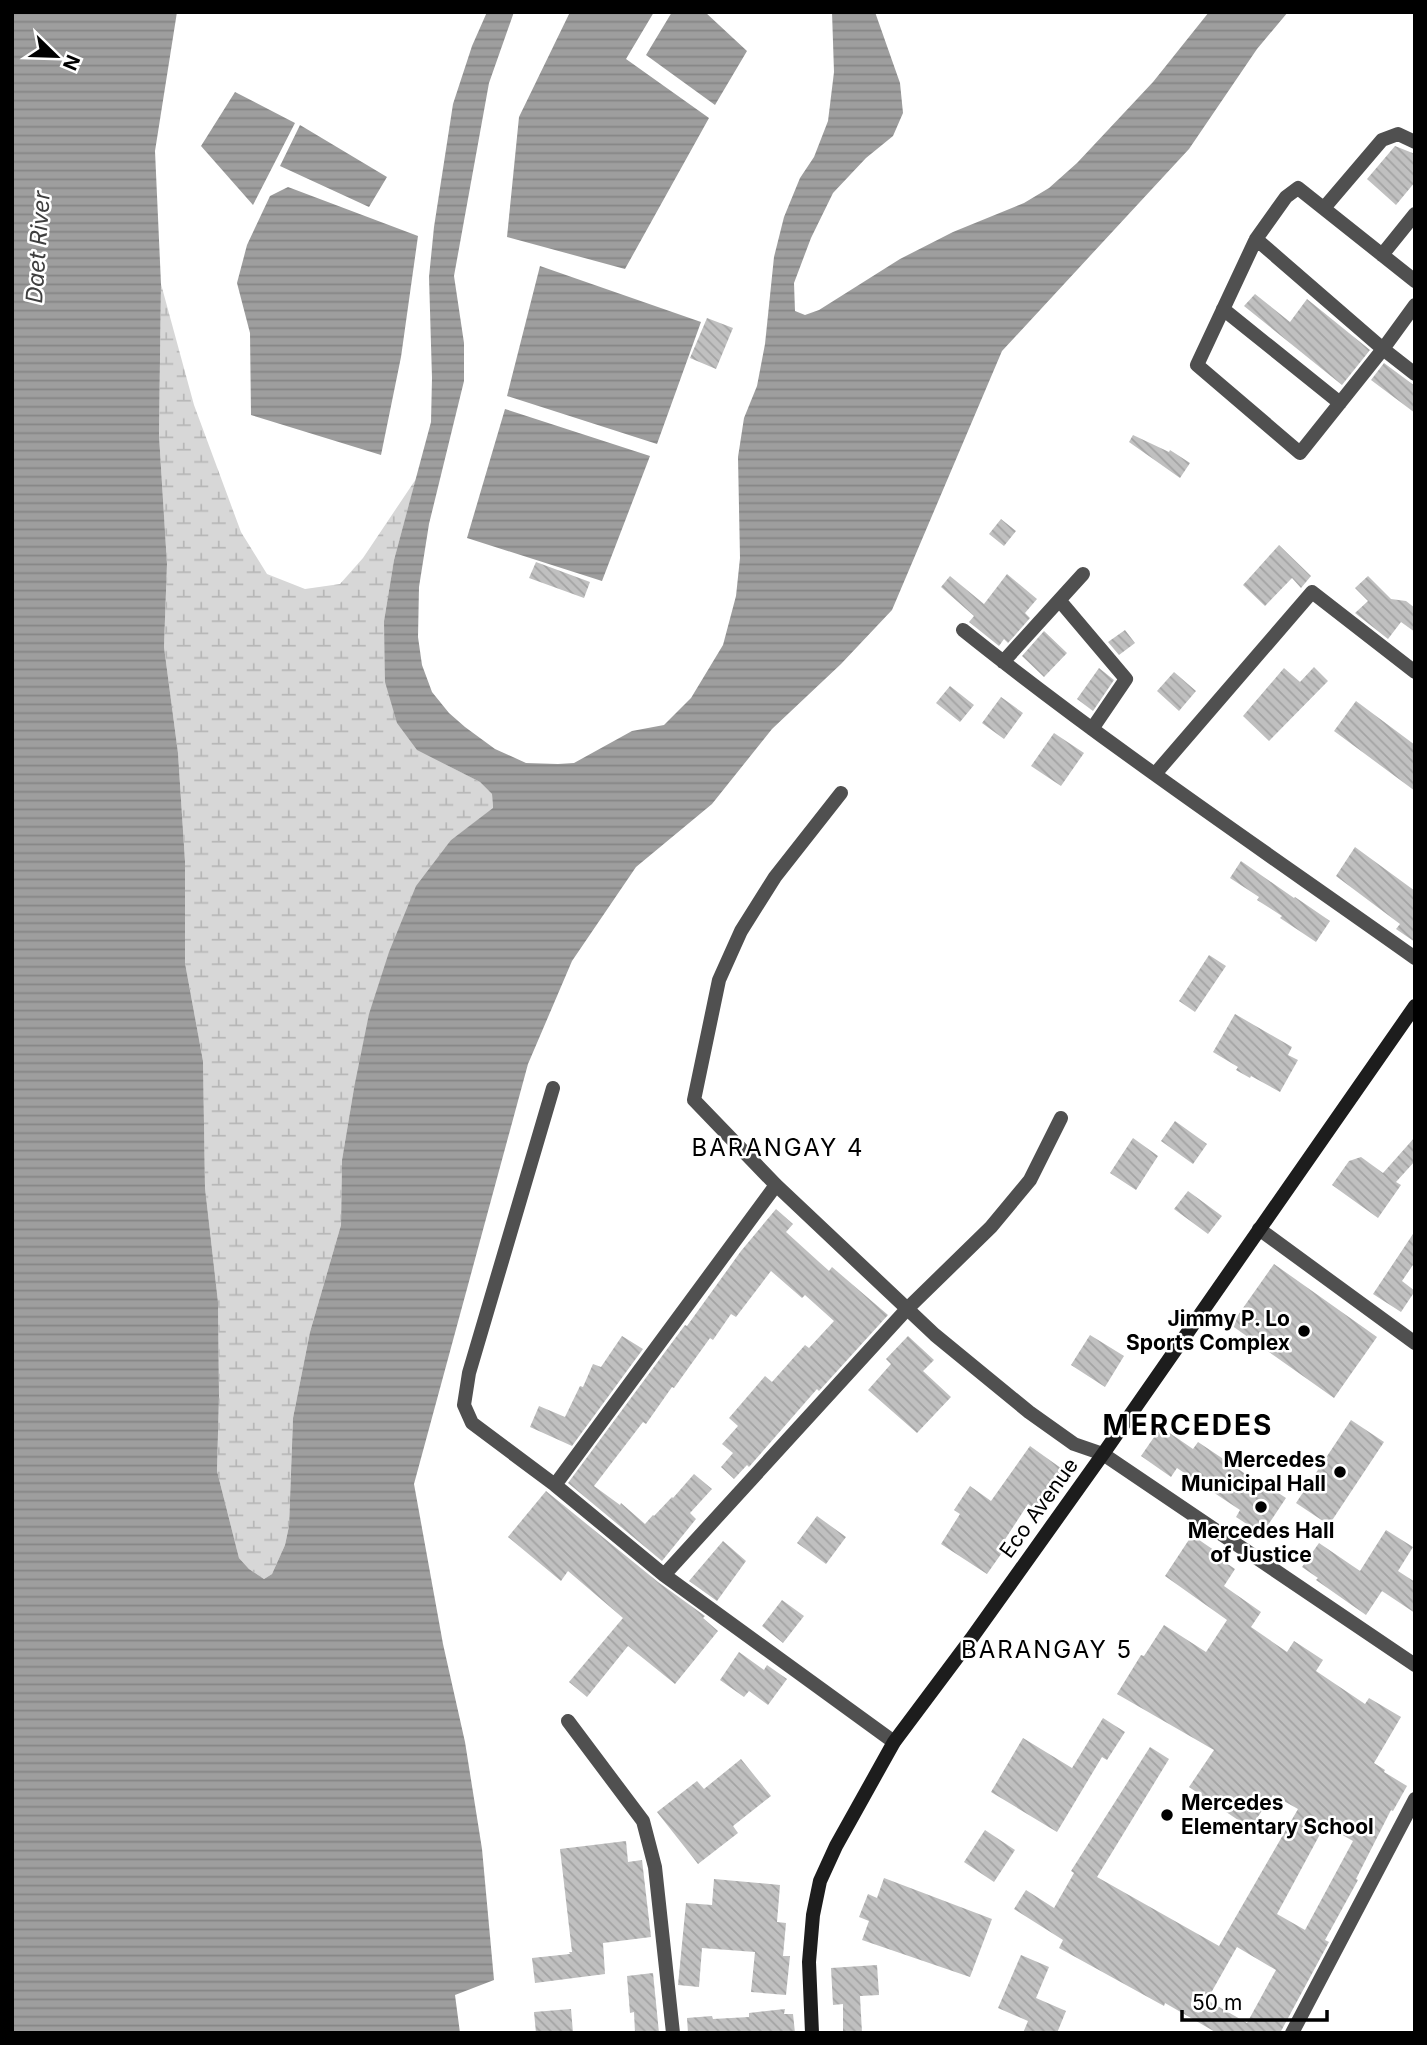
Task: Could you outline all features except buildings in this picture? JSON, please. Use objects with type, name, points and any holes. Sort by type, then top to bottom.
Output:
[{"type":"main road","name":"Eco Avenue","points":[[812,2033],[809,1962],[813,1915],[820,1881],[836,1846],[894,1742],[1104,1454],[1415,1006]]},
{"type":"street","points":[[1324,208],[1382,140],[1398,134],[1415,142]]},
{"type":"street","points":[[1415,281],[1298,188],[1286,197],[1256,239],[1197,365],[1300,453],[1415,305]]},
{"type":"street","points":[[1382,255],[1415,214]]},
{"type":"street","points":[[1256,239],[1415,374]]},
{"type":"street","points":[[1223,309],[1340,403]]},
{"type":"street","points":[[1003,663],[1083,574]]},
{"type":"street","points":[[1155,774],[1312,592],[1415,672]]},
{"type":"street","points":[[1060,601],[1126,679],[1092,729]]},
{"type":"street","points":[[963,630],[1092,729],[1415,958]]},
{"type":"street","points":[[841,793],[775,877],[741,931],[719,980],[694,1100],[776,1185],[907,1309],[1028,1412],[1074,1444],[1104,1454],[1415,1665]]},
{"type":"street","points":[[553,1088],[470,1373],[464,1405],[472,1423],[555,1485],[664,1575],[894,1742]]},
{"type":"street","points":[[664,1575],[907,1309],[991,1227],[1030,1180],[1061,1118]]},
{"type":"street","points":[[555,1485],[776,1185]]},
{"type":"street","points":[[1259,1229],[1415,1343]]},
{"type":"street","points":[[568,1721],[643,1821],[655,1867],[673,2033]]},
{"type":"street","points":[[1292,2033],[1415,1799]]},
{"type":"green space","points":[[161,284],[194,405],[241,532],[267,574],[305,589],[340,584],[363,558],[416,479],[394,560],[384,621],[445,764],[480,782],[492,794],[493,809],[451,840],[354,1088],[342,1160],[341,1225],[310,1332],[293,1418],[289,1526],[285,1545],[272,1574],[264,1579],[239,1558],[217,1471],[218,1302],[205,1188],[203,1061],[185,963],[185,861],[178,753],[164,647],[167,564],[159,435]]},
{"type":"water","name":"Daet River","points":[[12,12],[177,12],[155,151],[161,284],[159,435],[167,564],[164,647],[178,753],[185,861],[185,963],[203,1061],[205,1188],[218,1302],[217,1471],[239,1558],[264,1579],[272,1574],[285,1545],[289,1526],[293,1418],[310,1332],[341,1225],[342,1160],[369,1014],[389,952],[416,886],[451,840],[493,808],[492,794],[480,782],[417,750],[397,723],[385,682],[384,621],[394,560],[431,422],[429,277],[453,104],[472,46],[487,12],[514,12],[489,83],[454,276],[464,343],[464,381],[429,524],[419,587],[418,637],[422,665],[432,692],[449,713],[495,749],[526,763],[558,764],[574,763],[632,731],[664,725],[691,698],[723,645],[736,596],[740,558],[738,457],[744,418],[757,386],[765,344],[774,257],[784,217],[800,178],[814,157],[828,121],[834,72],[832,12],[875,12],[900,83],[903,113],[893,136],[866,158],[833,193],[811,238],[794,283],[795,311],[805,315],[819,310],[900,259],[953,232],[1024,203],[1049,188],[1077,163],[1153,82],[1209,12],[1288,12],[1257,49],[1189,149],[1002,351],[892,610],[841,664],[772,729],[712,804],[636,867],[572,961],[528,1064],[414,1484],[443,1644],[465,1742],[482,1849],[494,1980],[455,1995],[460,2033],[12,2033]]},
{"type":"water","points":[[570,12],[654,12],[626,59],[709,118],[625,269],[507,237],[519,117]]},
{"type":"water","points":[[672,12],[705,12],[747,51],[715,105],[646,55]]},
{"type":"water","points":[[235,92],[295,123],[253,205],[201,146]]},
{"type":"water","points":[[300,125],[387,177],[369,207],[280,166]]},
{"type":"water","points":[[288,187],[418,236],[401,357],[381,455],[251,415],[250,333],[237,283],[247,245],[270,196]]},
{"type":"water","points":[[540,266],[701,322],[657,444],[507,396]]},
{"type":"water","points":[[505,409],[650,456],[602,581],[467,538]]},
{"type":"place","name":"Jimmy P. Lo Sports Complex","points":[[1304,1331]]},
{"type":"place","name":"Mercedes Municipal Hall","points":[[1340,1472]]},
{"type":"place","name":"Mercedes Hall of Justice","points":[[1261,1507]]},
{"type":"place","name":"Mercedes Elementary School","points":[[1167,1815]]},
{"type":"district","name":"BARANGAY 4","points":[[778,1148]]},
{"type":"district","name":"MERCEDES","points":[[1188,1425]]},
{"type":"district","name":"BARANGAY 5","points":[[1047,1650]]}]
